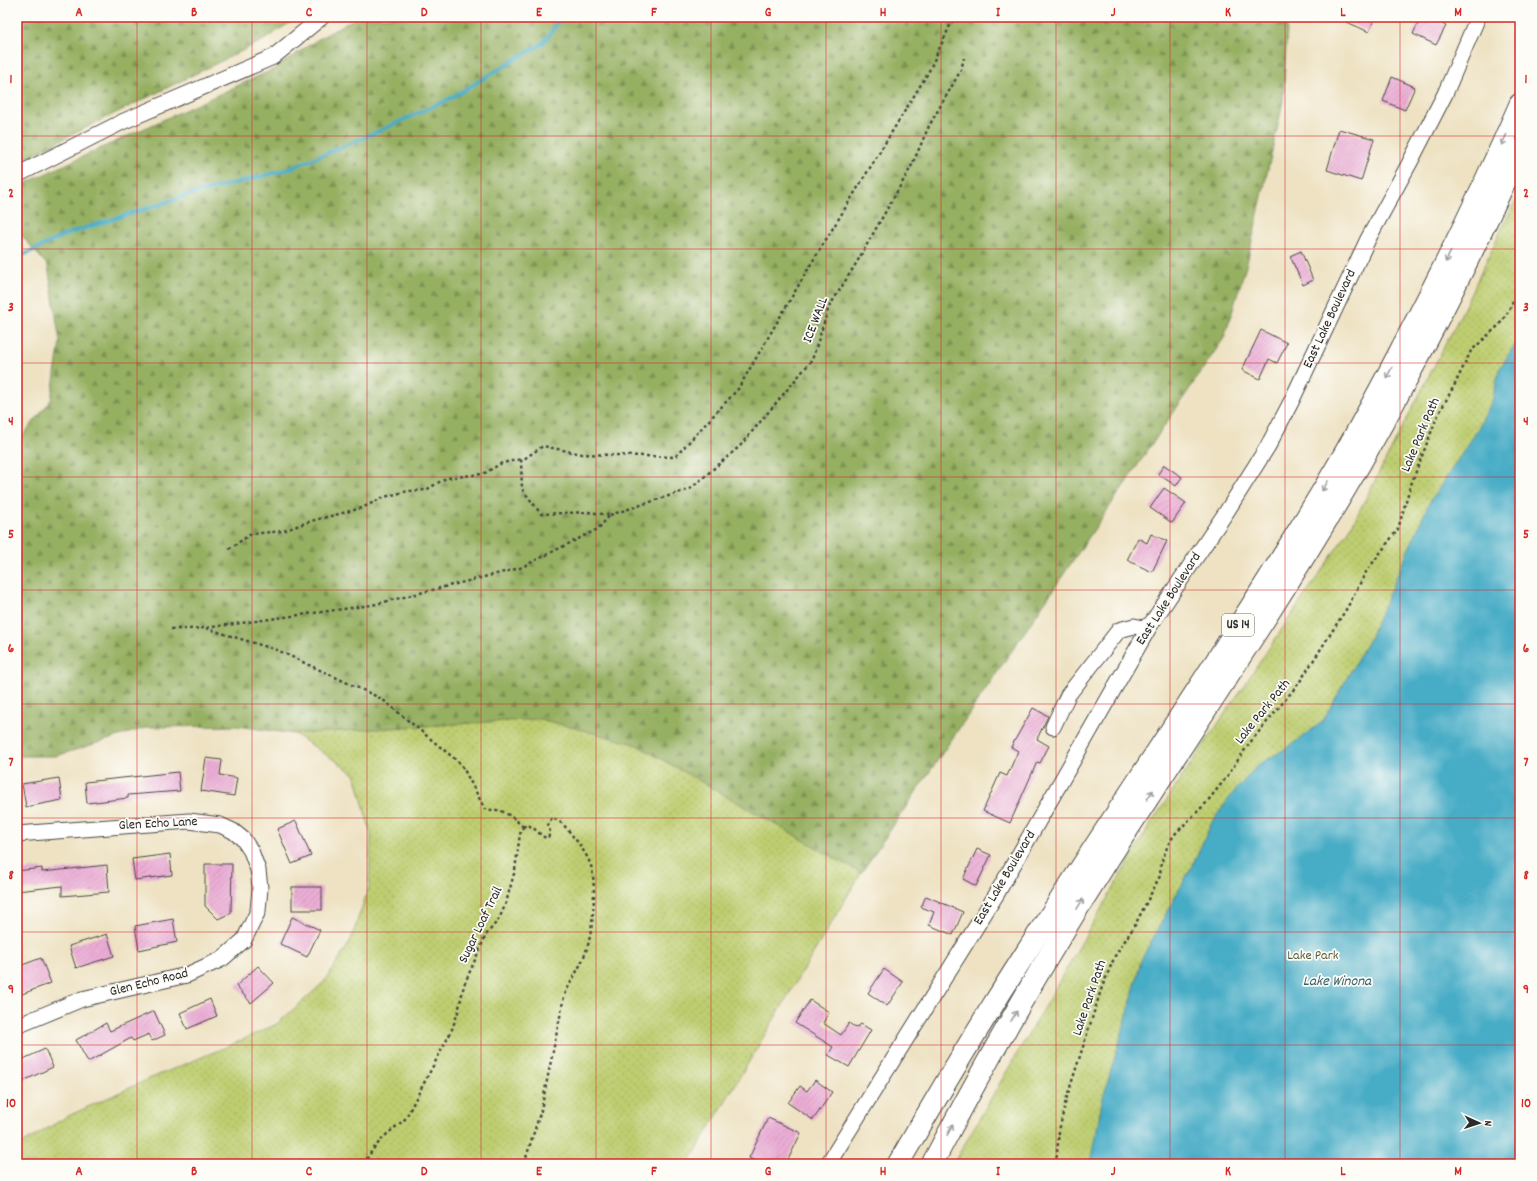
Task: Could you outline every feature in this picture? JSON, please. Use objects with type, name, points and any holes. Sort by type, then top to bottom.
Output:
[{"type":"highway","name":"US 14","points":[[898,1164],[993,1005],[1220,654],[1305,520],[1359,429],[1475,203],[1520,104]]},
{"type":"highway","name":"US 14","points":[[932,1164],[987,1064],[1077,909],[1269,611],[1360,464],[1440,315],[1477,242],[1520,149]]},
{"type":"street","points":[[17,175],[122,122],[273,57],[322,17]]},
{"type":"street","name":"East Lake Boulevard","points":[[828,1164],[996,895],[1151,624],[1268,446],[1291,402],[1368,239],[1409,164],[1444,94],[1478,17]]},
{"type":"street","points":[[1053,727],[1068,695],[1119,630],[1134,626],[1143,628],[1151,624]]},
{"type":"street","name":"Glen Echo Lane","points":[[17,834],[189,821],[220,825],[233,831],[243,839],[251,851],[258,870],[260,888],[258,911]]},
{"type":"street","name":"Glen Echo Road","points":[[17,1026],[82,999],[187,975],[222,959],[244,940],[258,911]]},
{"type":"path","points":[[229,549],[251,534],[283,531],[311,521],[362,508],[384,497],[408,491],[426,490],[446,478],[483,474],[502,463],[524,458],[543,446],[582,454],[675,458],[738,389],[811,264],[928,73],[954,17]]},
{"type":"path","name":"ICE WALL","points":[[610,515],[690,489],[740,446],[812,360],[829,307],[857,262],[911,167],[929,126],[961,70],[964,58]]},
{"type":"path","name":"Lake Park Path","points":[[1056,1164],[1059,1131],[1066,1100],[1102,987],[1115,956],[1135,925],[1160,876],[1161,863],[1168,845],[1174,835],[1206,803],[1226,778],[1248,745],[1299,683],[1347,608],[1366,572],[1398,529],[1410,487],[1437,417],[1471,351],[1499,325],[1508,312],[1520,285]]},
{"type":"path","points":[[524,458],[521,461],[522,489],[541,514],[588,512],[610,515]]},
{"type":"path","points":[[171,629],[205,628],[372,605],[520,568],[598,529],[610,515]]},
{"type":"path","points":[[205,628],[277,650],[382,700],[461,764],[485,809],[490,811],[498,810],[517,821],[523,827],[527,825],[533,827],[545,839],[549,836],[548,824],[552,818],[562,824],[580,846],[591,867],[593,893],[591,935],[582,962],[569,984],[564,997],[540,1110],[524,1164]]},
{"type":"path","name":"Sugar Loaf Trail","points":[[363,1164],[374,1148],[404,1119],[451,1032],[458,1012],[464,985],[486,935],[499,918],[506,903],[515,870],[520,834],[523,827]]},
{"type":"green space","points":[[17,17],[298,17],[264,40],[59,141],[17,164]]},
{"type":"green space","points":[[357,17],[1288,17],[1283,102],[1247,263],[1224,338],[861,873],[635,744],[540,719],[295,734],[237,726],[148,727],[56,756],[17,756],[17,443],[51,400],[60,342],[48,266],[17,230],[17,188],[272,70],[317,40]]},
{"type":"green space","name":"Lake Winona","points":[[1520,191],[1520,1164],[953,1164],[1151,823],[1351,527],[1461,314]]},
{"type":"green space","points":[[540,719],[635,744],[861,873],[688,1164],[17,1164],[17,1147],[66,1117],[149,1079],[277,1024],[324,982],[350,942],[369,887],[371,834],[355,774],[295,734]]},
{"type":"water","name":"Lake Winona","points":[[1520,336],[1520,1164],[1091,1164],[1102,1101],[1130,1005],[1141,960],[1193,864],[1212,822],[1233,793],[1258,765],[1290,746],[1322,722],[1369,639],[1429,503],[1475,434],[1492,401],[1499,370]]},
{"type":"building","points":[[1336,17],[1375,17],[1369,32]]},
{"type":"building","points":[[1421,17],[1442,17],[1439,22],[1446,26],[1436,45],[1413,34]]},
{"type":"building","points":[[1392,77],[1415,87],[1405,110],[1383,101]]},
{"type":"building","points":[[1339,129],[1374,139],[1361,181],[1327,170]]},
{"type":"building","points":[[1301,251],[1313,280],[1303,285],[1290,256]]},
{"type":"building","points":[[1261,330],[1287,343],[1277,363],[1269,359],[1260,379],[1242,370]]},
{"type":"building","points":[[1164,465],[1182,477],[1176,486],[1158,474]]},
{"type":"building","points":[[1164,488],[1186,503],[1172,523],[1150,508]]},
{"type":"building","points":[[1151,534],[1167,541],[1152,572],[1127,560],[1138,538],[1147,543]]},
{"type":"building","points":[[1033,708],[1048,716],[1037,739],[1049,746],[1040,763],[1037,762],[1010,823],[983,811],[1000,773],[1007,776],[1018,751],[1011,747]]},
{"type":"building","points":[[206,758],[222,760],[220,775],[237,778],[234,796],[201,791]]},
{"type":"building","points":[[178,772],[180,791],[128,795],[128,798],[87,803],[85,782]]},
{"type":"building","points":[[59,778],[62,800],[26,807],[22,784]]},
{"type":"building","points":[[296,821],[311,856],[292,864],[277,829]]},
{"type":"building","points":[[977,849],[991,855],[976,886],[963,879]]},
{"type":"building","points":[[170,854],[172,875],[135,880],[132,859]]},
{"type":"building","points":[[205,864],[232,864],[231,913],[218,919],[205,906]]},
{"type":"building","points":[[107,865],[109,892],[62,896],[62,886],[17,891],[17,871],[42,868],[42,872]]},
{"type":"building","points":[[292,887],[322,887],[322,910],[292,910]]},
{"type":"building","points":[[926,896],[963,912],[953,935],[929,925],[934,912],[921,907]]},
{"type":"building","points":[[292,917],[320,930],[307,957],[280,944]]},
{"type":"building","points":[[173,919],[177,942],[139,950],[135,926]]},
{"type":"building","points":[[107,934],[114,956],[76,968],[69,946]]},
{"type":"building","points":[[41,958],[51,983],[17,996],[17,967]]},
{"type":"building","points":[[258,966],[274,983],[251,1003],[236,986]]},
{"type":"building","points":[[884,969],[903,982],[887,1006],[868,993]]},
{"type":"building","points":[[210,999],[217,1016],[187,1029],[180,1013]]},
{"type":"building","points":[[810,1000],[829,1012],[823,1023],[841,1035],[849,1023],[856,1028],[861,1024],[871,1030],[849,1067],[828,1055],[833,1047],[795,1023]]},
{"type":"building","points":[[154,1011],[165,1035],[152,1041],[149,1034],[133,1041],[131,1038],[88,1062],[76,1040],[106,1023],[110,1031]]},
{"type":"building","points":[[45,1049],[53,1067],[23,1081],[17,1069],[17,1062]]},
{"type":"building","points":[[815,1080],[832,1092],[813,1120],[788,1103],[800,1086],[807,1091]]},
{"type":"building","points":[[768,1118],[801,1133],[786,1164],[761,1164],[749,1158]]},
{"type":"waterway","points":[[17,258],[67,234],[185,196],[286,170],[368,136],[449,99],[543,43],[562,17]]},
{"type":"park label","name":"Lake Park","points":[[1313,956]]}]
